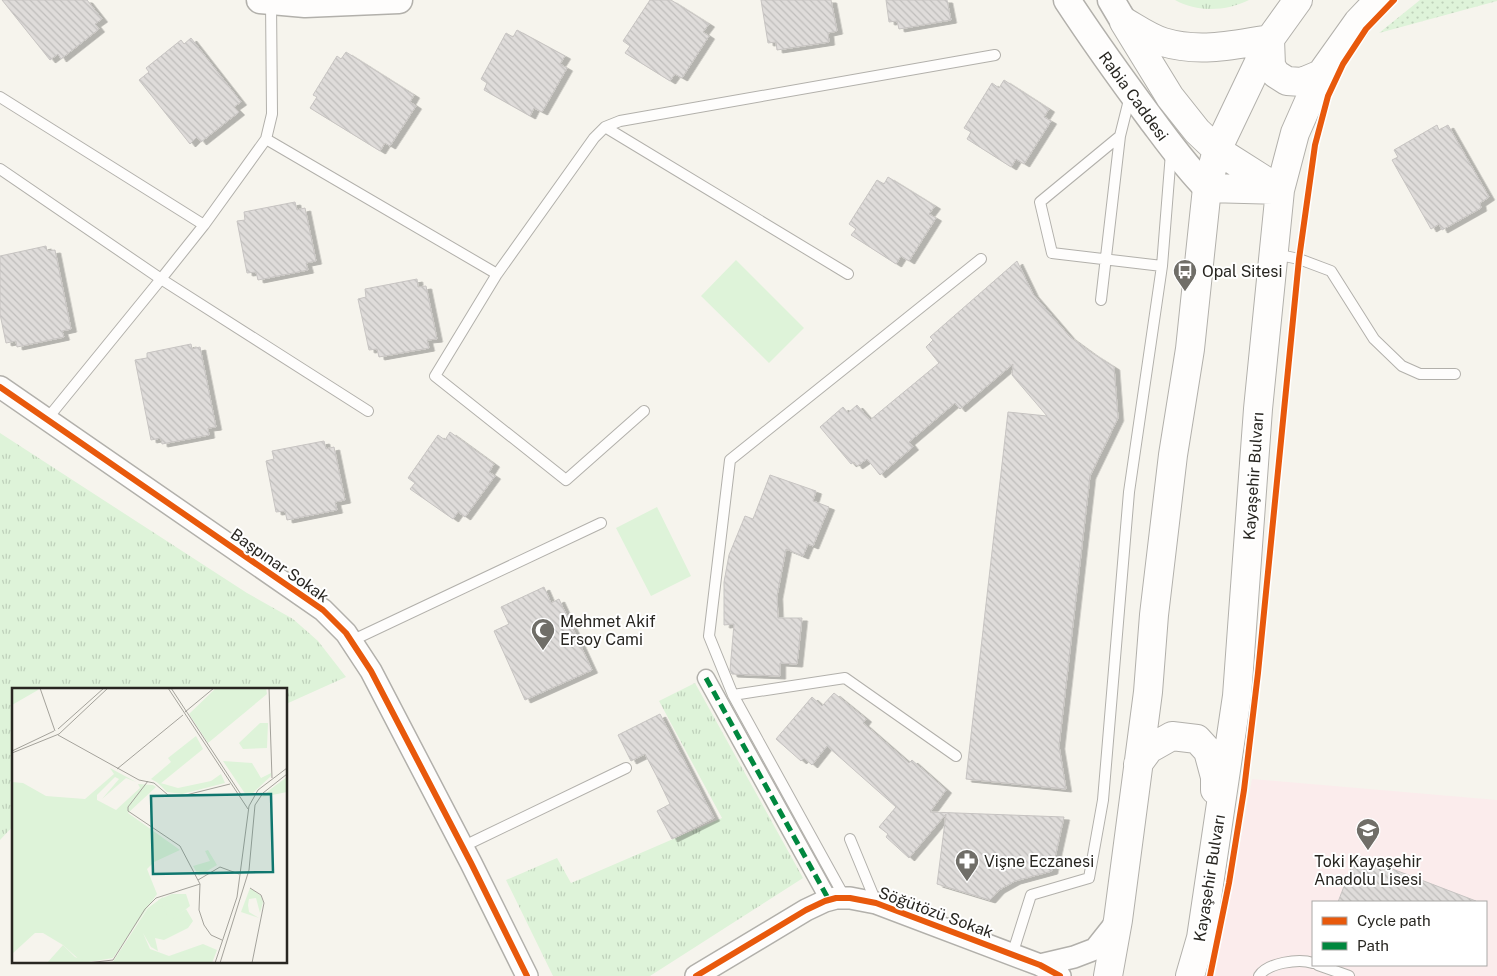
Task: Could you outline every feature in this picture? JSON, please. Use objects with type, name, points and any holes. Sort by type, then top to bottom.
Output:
[{"type":"main road","points":[[1108,976],[1118,920],[1148,692],[1154,615],[1173,455],[1190,349],[1207,188],[1217,150],[1270,39],[1298,0]]},
{"type":"main road","name":"Kayaşehir Bulvarı","points":[[1190,976],[1201,938],[1237,696],[1258,409],[1280,190],[1295,133],[1321,74],[1358,22],[1378,0]]},
{"type":"main road","points":[[1118,11],[1162,42],[1200,48],[1232,46],[1270,39]]},
{"type":"main road","points":[[1118,11],[1170,97],[1197,131],[1217,150],[1280,190]]},
{"type":"main road","points":[[1270,39],[1271,66],[1276,74],[1287,81],[1302,82],[1321,74]]},
{"type":"main road","points":[[1207,188],[1280,190]]},
{"type":"main road","points":[[1138,764],[1149,748],[1172,736],[1197,740],[1208,751],[1215,777],[1215,844]]},
{"type":"street","points":[[265,1],[340,3],[400,0]]},
{"type":"street","name":"Rabia Caddesi","points":[[1067,0],[1106,60],[1171,147],[1207,188]]},
{"type":"street","name":"Başpınar Sokak","points":[[0,387],[323,610],[346,633],[371,671],[527,976]]},
{"type":"street","points":[[696,976],[806,910],[837,899],[706,678]]},
{"type":"street","name":"Söğütözü Sokak","points":[[837,899],[876,903],[1040,965],[1060,976]]},
{"type":"street","points":[[1040,965],[1074,957],[1095,949],[1118,920]]},
{"type":"lane","points":[[47,419],[204,225],[266,139],[272,114],[271,71],[265,1]]},
{"type":"lane","points":[[644,411],[566,480],[435,376],[497,274],[594,138],[605,127],[620,121],[995,55]]},
{"type":"lane","points":[[1101,300],[1120,136],[1131,93]]},
{"type":"lane","points":[[0,97],[204,225]]},
{"type":"lane","points":[[605,127],[848,274]]},
{"type":"lane","points":[[1120,136],[1040,202],[1052,253],[1162,266]]},
{"type":"lane","points":[[266,139],[497,274]]},
{"type":"lane","points":[[1012,955],[1031,895],[1089,878],[1103,800],[1129,492],[1162,266],[1171,147]]},
{"type":"lane","points":[[0,169],[161,279],[368,411]]},
{"type":"lane","points":[[1274,254],[1300,259],[1331,271],[1374,339],[1402,366],[1420,374],[1455,374]]},
{"type":"lane","points":[[837,899],[733,695],[708,636],[730,460],[982,259]]},
{"type":"lane","points":[[351,641],[601,523]]},
{"type":"lane","points":[[733,695],[845,678],[956,756]]},
{"type":"lane","points":[[462,847],[626,768]]},
{"type":"lane","points":[[850,839],[876,903]]},
{"type":"lane","points":[[1259,976],[1261,972],[1293,960],[1312,963]]},
{"type":"lane","points":[[1321,966],[1349,976]]},
{"type":"shaded area","name":"Toki Kayaşehir Anadolu Lisesi","points":[[1252,779],[1497,800],[1497,976],[1215,976]]},
{"type":"green space","points":[[1175,0],[1249,0],[1222,8],[1203,9]]},
{"type":"green space","points":[[1420,0],[1497,0],[1497,1],[1379,33]]},
{"type":"green space","points":[[736,260],[804,328],[769,363],[701,296]]},
{"type":"green space","points":[[0,433],[247,593],[293,619],[318,641],[346,677],[288,703],[288,688],[12,688],[12,827],[0,840]]},
{"type":"green space","points":[[657,507],[691,576],[651,596],[616,528]]},
{"type":"green space","points":[[695,683],[803,878],[650,976],[553,976],[506,880],[557,858],[571,883],[722,818],[659,701]]},
{"type":"building","points":[[2,0],[87,0],[102,19],[95,24],[99,29],[61,59],[58,54],[50,60]]},
{"type":"building","points":[[650,0],[671,0],[709,24],[703,32],[709,36],[682,78],[675,74],[670,81],[625,53],[630,46],[623,41]]},
{"type":"building","points":[[761,0],[831,0],[837,31],[828,33],[829,42],[777,50],[776,42],[768,43]]},
{"type":"building","points":[[886,0],[947,0],[951,20],[899,29],[897,21],[889,22]]},
{"type":"building","points":[[517,30],[565,56],[560,64],[567,68],[542,112],[534,108],[530,116],[484,90],[487,83],[481,79],[506,33],[513,37]]},
{"type":"building","points":[[191,38],[241,102],[234,107],[239,112],[201,142],[197,137],[190,144],[139,80],[149,72],[146,68],[181,40],[184,44]]},
{"type":"building","points":[[346,52],[414,95],[410,102],[416,106],[390,146],[385,143],[380,151],[310,108],[317,97],[313,95],[337,56],[341,59]]},
{"type":"building","points":[[1004,80],[1049,109],[1044,117],[1051,121],[1024,164],[1016,159],[1011,167],[967,139],[971,132],[964,128],[992,83],[999,88]]},
{"type":"building","points":[[1437,125],[1439,130],[1448,125],[1489,197],[1480,203],[1481,208],[1442,230],[1439,224],[1431,229],[1392,160],[1398,157],[1394,150]]},
{"type":"building","points":[[888,177],[935,206],[929,214],[936,218],[909,261],[901,256],[896,264],[851,235],[856,229],[849,224],[877,180],[884,184]]},
{"type":"building","points":[[295,202],[297,210],[305,208],[316,261],[306,263],[308,270],[258,280],[256,272],[247,273],[237,221],[245,220],[244,212]]},
{"type":"building","points":[[46,246],[47,251],[55,250],[71,329],[62,331],[64,337],[17,347],[16,341],[6,343],[0,314],[0,256]]},
{"type":"building","points":[[1017,261],[1033,294],[1070,337],[1114,367],[1118,418],[1090,476],[1059,746],[1066,789],[966,779],[1008,412],[1047,416],[1012,375],[1013,364],[960,409],[955,403],[909,442],[913,447],[880,475],[867,459],[857,466],[854,462],[851,464],[820,427],[843,407],[848,413],[857,405],[870,420],[939,363],[926,347],[933,340],[930,337]]},
{"type":"building","points":[[417,279],[418,287],[426,286],[437,339],[427,340],[429,348],[379,357],[377,349],[369,350],[358,299],[366,297],[365,289]]},
{"type":"building","points":[[191,344],[192,349],[200,347],[216,427],[208,428],[209,435],[162,444],[161,438],[151,440],[135,360],[147,358],[147,353]]},
{"type":"building","points":[[450,432],[494,464],[489,472],[495,476],[465,517],[458,512],[453,519],[410,489],[415,483],[408,478],[438,435],[445,440]]},
{"type":"building","points":[[324,441],[326,449],[334,447],[345,500],[335,502],[337,510],[287,520],[285,511],[276,512],[266,461],[274,459],[272,451]]},
{"type":"building","points":[[770,475],[816,491],[813,501],[829,507],[813,546],[808,544],[803,556],[786,549],[777,596],[778,618],[802,618],[797,664],[780,663],[780,676],[732,674],[730,670],[734,624],[724,625],[724,582],[729,555],[745,516],[753,519]]},
{"type":"building","name":"Mehmet Akif Ersoy Cami","points":[[544,587],[551,603],[559,599],[592,670],[525,700],[494,631],[509,624],[501,607]]},
{"type":"building","points":[[834,693],[866,719],[863,723],[909,763],[912,760],[946,790],[930,812],[1064,817],[1052,871],[1015,881],[999,890],[990,900],[937,884],[946,814],[909,858],[886,837],[888,834],[879,827],[896,807],[827,746],[812,765],[804,758],[801,761],[776,739],[812,697],[822,706]]},
{"type":"building","points":[[660,714],[714,818],[672,839],[657,811],[670,804],[656,775],[645,754],[631,761],[618,735]]},
{"type":"building","points":[[1356,855],[1476,901],[1338,901]]},
{"type":"marked path","points":[[706,678],[829,900]]},
{"type":"cycle path","points":[[1210,976],[1229,883],[1244,790],[1258,673],[1299,259],[1315,145],[1328,96],[1343,64],[1366,29],[1394,0]]},
{"type":"cycle path","points":[[0,387],[323,610],[346,633],[371,671],[471,863],[527,976]]},
{"type":"cycle path","points":[[696,976],[806,910],[836,898],[850,898],[876,903],[1040,965],[1060,976]]},
{"type":"place","name":"Opal Sitesi","points":[[1185,292]]},
{"type":"place","name":"Mehmet Akif Ersoy Cami","points":[[543,651]]},
{"type":"place","name":"Toki Kayaşehir Anadolu Lisesi","points":[[1368,851]]},
{"type":"place","name":"Vişne Eczanesi","points":[[967,882]]}]
